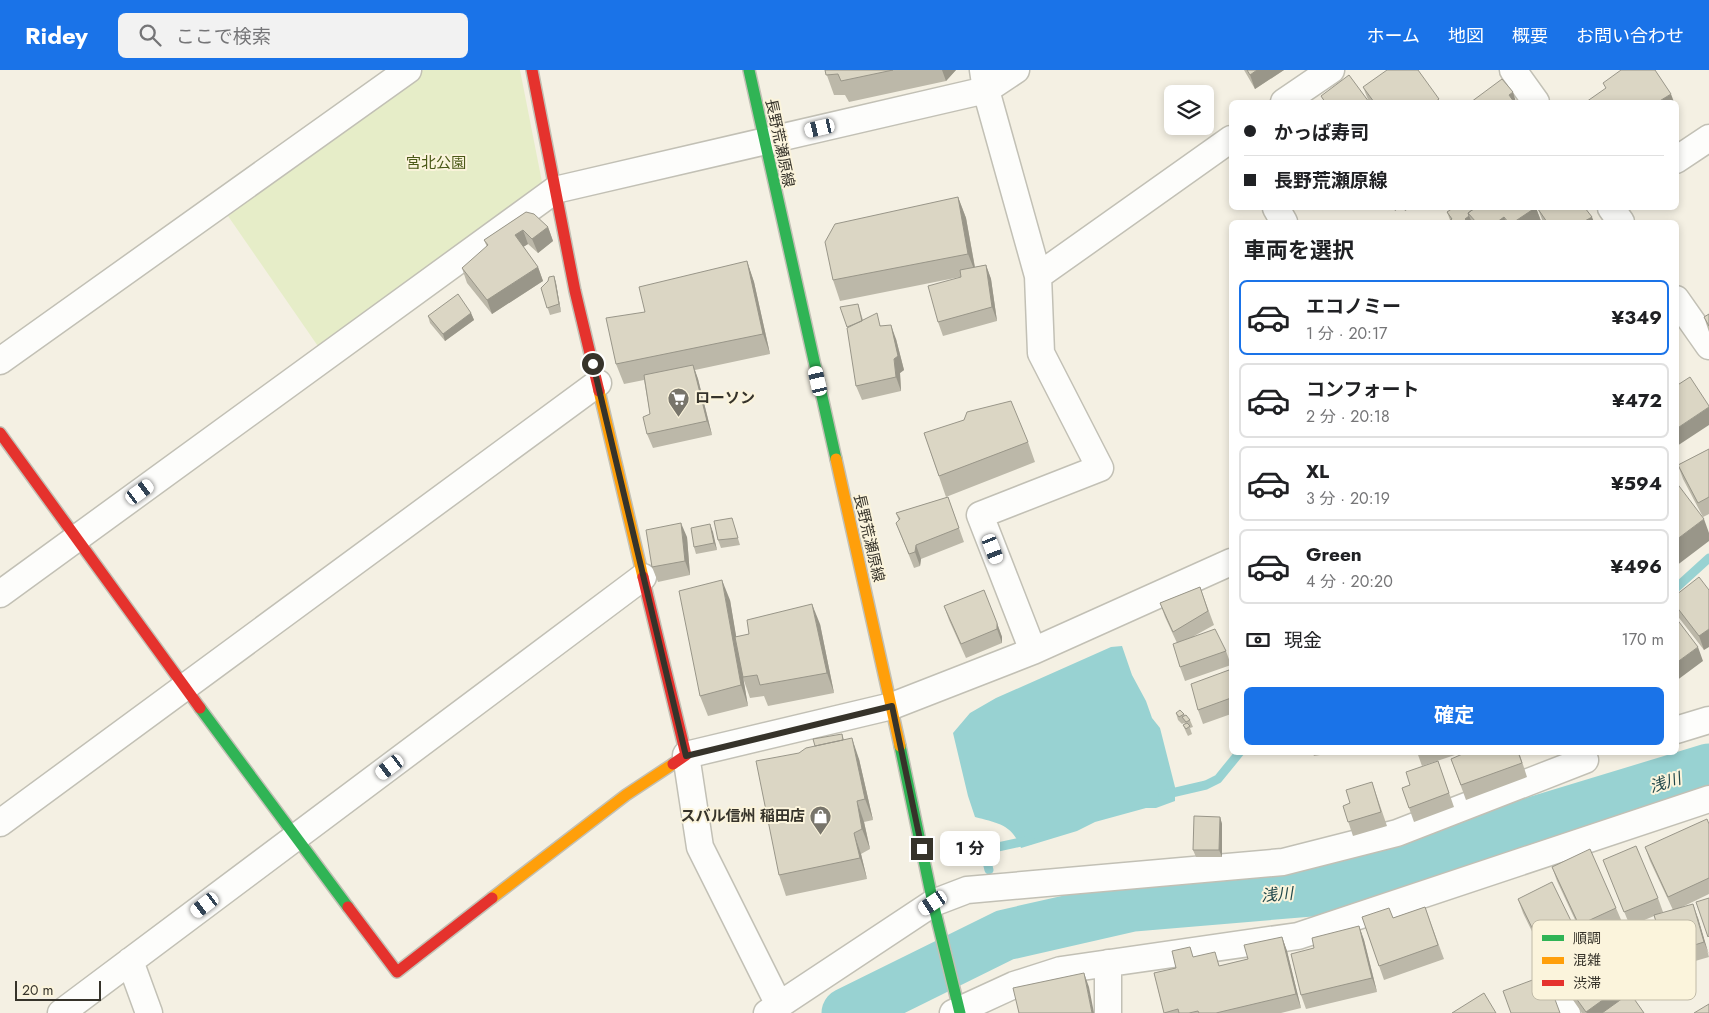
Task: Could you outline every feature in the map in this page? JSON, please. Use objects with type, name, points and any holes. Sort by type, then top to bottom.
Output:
[{"type":"street","points":[[0,361],[381,78],[408,70]]},
{"type":"street","points":[[532,70],[575,291],[686,756],[700,847],[773,1009],[936,912],[967,890],[1283,862],[1397,832],[1591,755]]},
{"type":"street","name":"長野荒瀬原線","points":[[749,70],[892,706],[957,1008]]},
{"type":"street","points":[[0,594],[555,190],[764,140],[1016,70]]},
{"type":"street","points":[[1287,100],[1331,70]]},
{"type":"street","points":[[1513,70],[1535,100]]},
{"type":"street","points":[[984,80],[1038,276],[1041,353],[1100,468],[980,515],[1033,651]]},
{"type":"street","points":[[1679,158],[1709,138]]},
{"type":"street","points":[[1038,276],[1229,140]]},
{"type":"street","points":[[1679,303],[1709,346]]},
{"type":"street","points":[[0,823],[598,383]]},
{"type":"street","points":[[0,433],[295,838],[397,972],[626,795],[686,756],[892,706],[1033,651],[1229,563]]},
{"type":"street","points":[[61,1013],[643,576]]},
{"type":"street","points":[[1679,729],[1709,720]]},
{"type":"street","points":[[957,1008],[1061,970],[1298,936],[1709,799]]},
{"type":"street","points":[[130,961],[149,1013]]},
{"type":"street","points":[[1108,963],[1108,1013]]},
{"type":"street","points":[[1562,1000],[1567,1013]]},
{"type":"green space","name":"宮北公園","points":[[423,70],[520,70],[543,187],[322,352],[228,216]]},
{"type":"water","points":[[1122,646],[1132,675],[1146,701],[1152,718],[1160,728],[1175,787],[1175,801],[1156,808],[1146,808],[1095,822],[1077,831],[1021,848],[1008,829],[997,823],[975,817],[953,733],[970,713],[996,698],[1111,647]]},
{"type":"building","points":[[825,70],[893,70],[841,81],[838,74],[826,75]]},
{"type":"building","points":[[1247,70],[1257,70],[1250,75]]},
{"type":"building","points":[[1387,70],[1418,70],[1439,99],[1373,100],[1363,87]]},
{"type":"building","points":[[1621,70],[1655,70],[1671,94],[1661,100],[1589,100],[1606,88],[1603,83]]},
{"type":"building","points":[[1349,75],[1368,100],[1324,100],[1321,96]]},
{"type":"building","points":[[1502,79],[1513,92],[1509,95],[1513,100],[1474,100]]},
{"type":"building","points":[[958,197],[968,254],[833,280],[825,242],[835,224]]},
{"type":"building","points":[[1450,210],[1472,210],[1468,213],[1469,216],[1466,220],[1451,220],[1452,219],[1447,212]]},
{"type":"building","points":[[1472,210],[1532,210],[1517,220],[1506,220],[1504,217],[1500,220],[1474,220],[1468,213]]},
{"type":"building","points":[[1539,210],[1587,210],[1592,217],[1587,220],[1546,220]]},
{"type":"building","points":[[526,212],[534,214],[548,227],[532,239],[523,230],[515,235],[538,267],[487,300],[462,268],[488,245],[484,240]]},
{"type":"building","points":[[747,261],[763,334],[616,364],[606,318],[645,312],[639,287]]},
{"type":"building","points":[[986,265],[992,307],[938,322],[928,286],[961,277],[960,270]]},
{"type":"building","points":[[554,276],[559,304],[547,308],[541,288],[548,281],[549,277]]},
{"type":"building","points":[[458,294],[471,313],[443,334],[428,316]]},
{"type":"building","points":[[858,304],[862,321],[847,327],[840,307]]},
{"type":"building","points":[[877,313],[880,326],[891,325],[898,356],[894,359],[896,377],[856,386],[847,328]]},
{"type":"building","points":[[1709,314],[1709,326],[1704,317]]},
{"type":"building","points":[[693,365],[707,421],[647,434],[643,417],[650,414],[644,375]]},
{"type":"building","points":[[1690,377],[1709,407],[1679,427],[1679,384]]},
{"type":"building","points":[[1011,401],[1028,442],[939,476],[924,433],[964,420],[967,412]]},
{"type":"building","points":[[1709,449],[1709,497],[1698,503],[1679,464]]},
{"type":"building","points":[[1679,486],[1704,519],[1679,538]]},
{"type":"building","points":[[948,497],[959,528],[916,545],[915,552],[909,554],[896,523],[900,519],[896,513]]},
{"type":"building","points":[[732,518],[738,538],[718,540],[714,521]]},
{"type":"building","points":[[681,523],[685,561],[652,567],[646,530]]},
{"type":"building","points":[[710,524],[714,543],[694,547],[691,528]]},
{"type":"building","points":[[1699,577],[1709,590],[1709,629],[1699,636],[1679,610],[1679,593]]},
{"type":"building","points":[[722,580],[741,685],[700,696],[679,591]]},
{"type":"building","points":[[1200,587],[1208,611],[1173,632],[1160,603]]},
{"type":"building","points":[[984,590],[997,623],[997,629],[961,644],[944,606]]},
{"type":"building","points":[[812,604],[827,673],[760,685],[757,675],[743,677],[735,637],[749,634],[747,620]]},
{"type":"building","points":[[1679,622],[1698,647],[1679,661]]},
{"type":"building","points":[[1215,629],[1226,651],[1180,667],[1173,644]]},
{"type":"building","points":[[1229,670],[1229,699],[1198,710],[1191,684]]},
{"type":"building","points":[[1180,710],[1184,714],[1179,717],[1176,713]]},
{"type":"building","points":[[1186,715],[1190,720],[1186,722],[1182,717]]},
{"type":"building","points":[[1187,723],[1190,726],[1186,729],[1183,725]]},
{"type":"building","points":[[842,734],[843,740],[815,746],[813,739]]},
{"type":"building","name":"スバル信州 稲田店","points":[[852,738],[865,799],[857,801],[862,829],[854,833],[860,858],[779,875],[756,761],[799,753],[806,748]]},
{"type":"building","points":[[1460,755],[1519,755],[1522,763],[1461,785],[1451,759]]},
{"type":"building","points":[[1438,761],[1449,793],[1409,808],[1402,788],[1410,785],[1406,772]]},
{"type":"building","points":[[1372,782],[1381,812],[1348,822],[1343,806],[1350,803],[1346,790]]},
{"type":"building","points":[[1194,816],[1220,817],[1219,850],[1193,850]]},
{"type":"building","points":[[1707,819],[1709,824],[1709,878],[1668,897],[1645,847]]},
{"type":"building","points":[[1636,846],[1658,898],[1624,912],[1603,860]]},
{"type":"building","points":[[1590,849],[1616,908],[1590,920],[1577,920],[1552,867]]},
{"type":"building","points":[[1552,882],[1571,920],[1532,920],[1532,928],[1518,899]]},
{"type":"building","points":[[1709,898],[1709,936],[1708,937],[1696,902]]},
{"type":"building","points":[[1693,904],[1704,942],[1696,945],[1696,920],[1656,920],[1654,915]]},
{"type":"building","points":[[1425,907],[1438,945],[1379,966],[1362,917],[1389,908],[1393,918]]},
{"type":"building","points":[[1359,926],[1372,978],[1301,995],[1291,954],[1314,948],[1312,938]]},
{"type":"building","points":[[1282,937],[1296,994],[1216,1013],[1199,1013],[1198,1011],[1179,1013],[1178,1009],[1164,1013],[1154,973],[1176,968],[1172,951],[1190,947],[1193,957],[1215,952],[1219,966],[1248,959],[1244,945]]},
{"type":"building","points":[[1084,973],[1092,1013],[1019,1013],[1013,988]]},
{"type":"building","points":[[1532,980],[1532,1000],[1555,1000],[1560,1013],[1511,1013],[1503,991]]},
{"type":"building","points":[[1484,993],[1496,1013],[1452,1013]]},
{"type":"building","points":[[1577,1000],[1603,1000],[1586,1012]]},
{"type":"building","points":[[1620,1000],[1635,1000],[1644,1013],[1602,1013]]},
{"type":"building","points":[[1709,1004],[1709,1013],[1694,1013]]},
{"type":"waterway","points":[[1679,585],[1709,558]]},
{"type":"waterway","points":[[1163,795],[1206,785],[1218,779],[1238,755]]},
{"type":"waterway","name":"浅川","points":[[847,1013],[1005,935],[1133,906],[1335,889],[1465,843],[1709,769]]},
{"type":"waterway","points":[[989,870],[984,850],[1030,840]]},
{"type":"waterway","points":[[1000,922],[1005,935]]},
{"type":"traffic: fast","points":[[749,70],[836,459]]},
{"type":"traffic: fast","points":[[200,708],[348,907]]},
{"type":"traffic: fast","points":[[900,746],[933,903],[960,1013]]},
{"type":"traffic: slow","points":[[599,391],[643,577]]},
{"type":"traffic: slow","points":[[836,459],[900,746]]},
{"type":"traffic: slow","points":[[492,898],[626,795],[673,764]]},
{"type":"traffic: jam","points":[[532,70],[575,291],[599,391]]},
{"type":"traffic: jam","points":[[0,433],[200,708]]},
{"type":"traffic: jam","points":[[643,577],[686,755],[673,764]]},
{"type":"traffic: jam","points":[[348,907],[397,972],[492,898]]},
{"type":"place","name":"ローソン","points":[[679,417]]},
{"type":"place","name":"スバル信州 稲田店","points":[[821,835]]},
{"type":"route","points":[[593,364],[686,756],[892,706],[922,849]]}]
